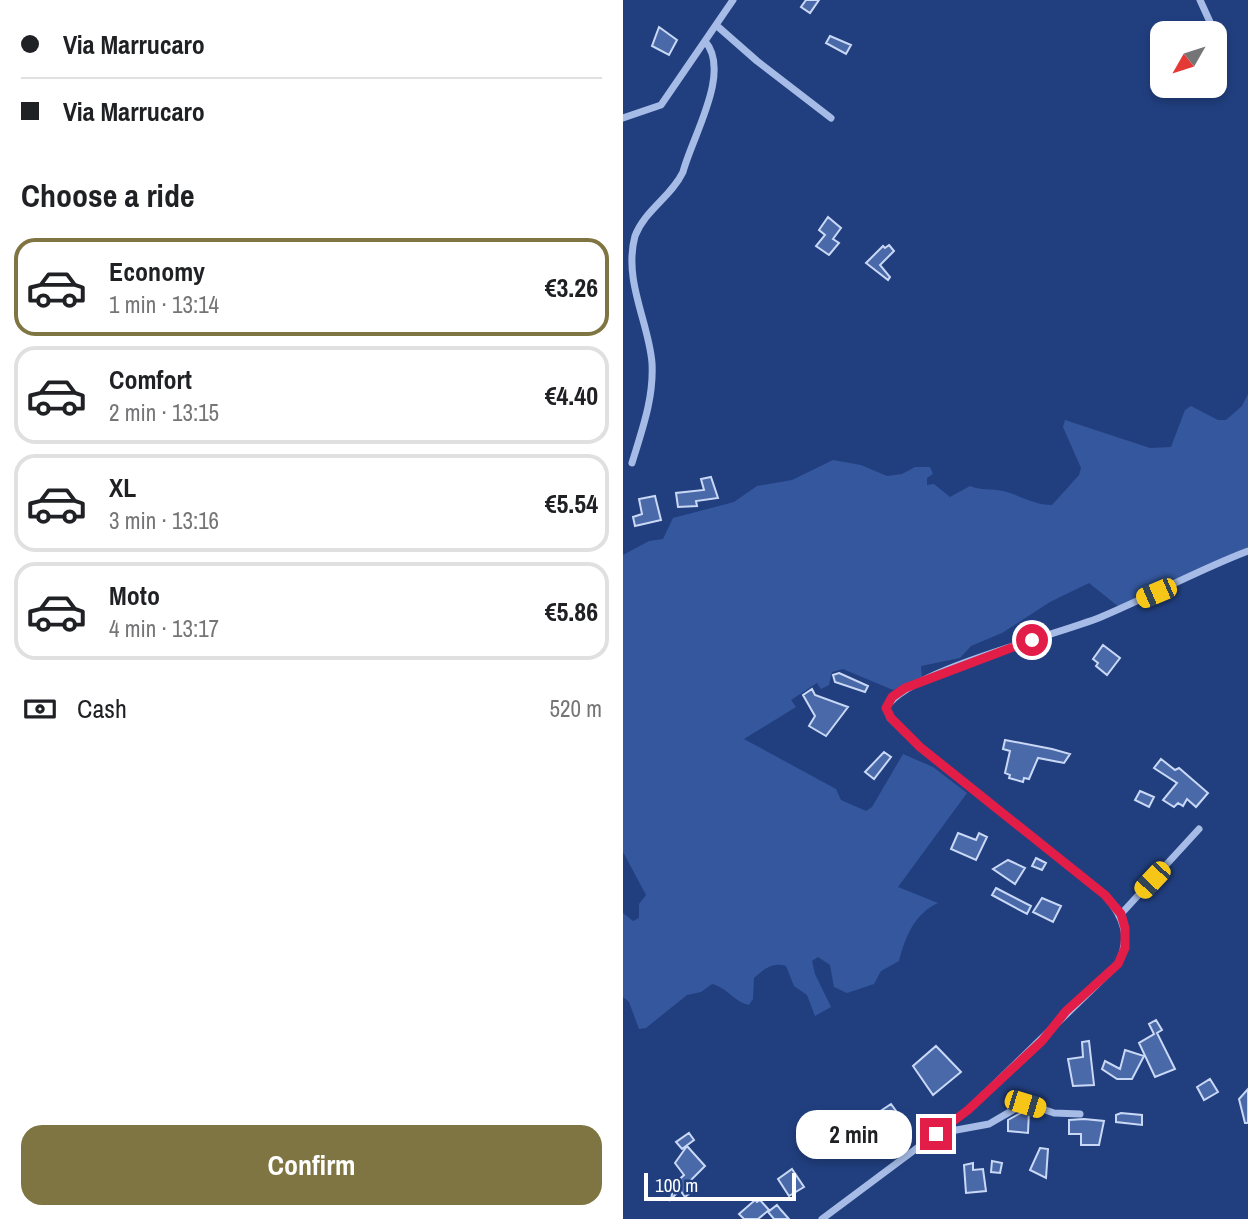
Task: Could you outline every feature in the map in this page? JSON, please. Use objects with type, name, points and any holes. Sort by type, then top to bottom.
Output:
[{"type":"street","points":[[623,118],[661,105],[733,0]]},
{"type":"street","points":[[1200,0],[1210,21]]},
{"type":"street","points":[[716,25],[757,61],[831,118]]},
{"type":"street","points":[[632,463],[649,407],[652,385],[652,360],[634,301],[634,238],[643,221],[678,182],[683,172],[712,88],[716,63],[705,41]]},
{"type":"street","points":[[822,1219],[968,1110],[1033,1049],[1066,1011],[1118,964],[1125,948],[1121,914],[1105,895],[920,747],[891,718],[886,708],[892,697],[905,688],[1097,618],[1176,585],[1211,565],[1248,551]]},
{"type":"street","points":[[1121,914],[1199,829]]},
{"type":"street","points":[[936,1134],[989,1124],[1025,1104],[1054,1112],[1080,1114]]},
{"type":"shaded area","points":[[1248,394],[1248,547],[1119,607],[1089,583],[1050,602],[1002,633],[971,646],[960,658],[921,666],[922,678],[893,690],[843,669],[832,672],[829,685],[821,689],[817,683],[791,700],[796,707],[744,739],[836,789],[841,800],[866,811],[872,807],[903,754],[933,767],[967,793],[898,887],[938,903],[917,919],[904,943],[899,961],[881,971],[874,984],[847,993],[834,987],[830,965],[818,957],[812,961],[815,974],[831,1007],[815,1016],[807,995],[794,986],[786,966],[777,965],[765,969],[754,978],[753,999],[749,1005],[712,984],[701,992],[687,995],[646,1028],[639,1029],[629,1002],[623,997],[623,913],[633,921],[639,918],[639,904],[646,895],[623,852],[623,555],[649,541],[663,539],[673,518],[734,502],[757,486],[792,480],[833,460],[861,465],[887,476],[902,474],[915,467],[930,467],[933,474],[927,478],[927,485],[934,484],[950,497],[970,486],[1003,491],[1052,505],[1079,475],[1081,468],[1063,427],[1065,420],[1150,448],[1171,447],[1185,410],[1191,406],[1218,420],[1226,420],[1242,406]]},
{"type":"building","points":[[806,0],[819,0],[810,13],[801,7]]},
{"type":"building","points":[[659,27],[677,40],[669,55],[652,46]]},
{"type":"building","points":[[830,36],[851,45],[846,54],[826,43]]},
{"type":"building","points":[[828,217],[841,228],[833,239],[839,243],[829,255],[816,246],[825,235],[819,230]]},
{"type":"building","points":[[889,245],[894,251],[880,265],[890,277],[888,280],[866,263],[883,246],[885,248]]},
{"type":"building","points":[[711,477],[718,498],[696,501],[697,506],[678,507],[676,493],[704,490],[701,479]]},
{"type":"building","points":[[655,496],[661,520],[635,526],[633,517],[642,514],[639,499]]},
{"type":"building","points":[[1103,645],[1120,658],[1107,675],[1096,666],[1098,663],[1093,659]]},
{"type":"building","points":[[839,673],[868,686],[865,692],[835,682],[833,675]]},
{"type":"building","points":[[812,689],[815,695],[848,707],[826,736],[809,726],[815,716],[803,695]]},
{"type":"building","points":[[1005,740],[1070,754],[1064,763],[1038,758],[1029,779],[1024,778],[1023,782],[1009,778],[1010,775],[1005,773],[1010,751],[1003,749]]},
{"type":"building","points":[[884,752],[891,757],[874,779],[865,772]]},
{"type":"building","points":[[1161,759],[1175,770],[1179,768],[1208,793],[1196,807],[1187,799],[1183,806],[1178,803],[1174,807],[1163,800],[1177,783],[1154,768]]},
{"type":"building","points":[[1140,791],[1154,797],[1149,807],[1135,800]]},
{"type":"building","points":[[958,833],[976,840],[979,833],[987,837],[976,860],[951,849]]},
{"type":"building","points":[[1036,858],[1046,863],[1042,870],[1032,866]]},
{"type":"building","points":[[1008,860],[1025,868],[1015,884],[993,869]]},
{"type":"building","points":[[996,888],[1031,906],[1027,914],[992,895]]},
{"type":"building","points":[[1042,898],[1061,906],[1053,922],[1033,912]]},
{"type":"building","points":[[1156,1020],[1162,1030],[1157,1033],[1175,1069],[1155,1077],[1139,1043],[1154,1034],[1149,1024]]},
{"type":"building","points":[[1089,1041],[1094,1085],[1073,1086],[1068,1059],[1083,1057],[1082,1042]]},
{"type":"building","points":[[936,1046],[961,1072],[933,1095],[913,1066]]},
{"type":"building","points":[[1125,1050],[1144,1056],[1132,1079],[1117,1079],[1102,1069],[1105,1061],[1120,1069]]},
{"type":"building","points":[[1210,1079],[1218,1092],[1204,1100],[1197,1087]]},
{"type":"building","points":[[1248,1089],[1248,1123],[1245,1123],[1239,1099]]},
{"type":"building","points":[[891,1104],[902,1119],[887,1130],[876,1114]]},
{"type":"building","points":[[1026,1110],[1029,1111],[1028,1133],[1008,1131],[1008,1120]]},
{"type":"building","points":[[1116,1115],[1142,1115],[1142,1125],[1116,1122]]},
{"type":"building","points":[[1069,1120],[1104,1121],[1099,1145],[1081,1145],[1081,1134],[1069,1134]]},
{"type":"building","points":[[844,1123],[859,1144],[848,1152],[833,1130]]},
{"type":"building","points":[[689,1133],[694,1140],[682,1149],[676,1142]]},
{"type":"building","points":[[687,1146],[705,1166],[690,1181],[696,1188],[685,1197],[680,1190],[671,1199],[674,1184],[684,1175],[675,1163]]},
{"type":"building","points":[[1040,1148],[1048,1149],[1046,1178],[1030,1170]]},
{"type":"building","points":[[992,1161],[1002,1163],[1000,1173],[991,1172]]},
{"type":"building","points":[[973,1163],[973,1170],[983,1169],[986,1191],[966,1193],[964,1165]]},
{"type":"building","points":[[792,1169],[804,1187],[789,1196],[778,1179]]},
{"type":"building","points":[[755,1200],[760,1200],[769,1210],[758,1219],[744,1219],[739,1214]]},
{"type":"building","points":[[777,1205],[789,1219],[774,1219],[768,1212]]},
{"type":"route","points":[[936,1134],[968,1110],[1042,1041],[1066,1011],[1118,964],[1125,948],[1125,928],[1121,914],[1105,895],[920,747],[891,718],[886,708],[892,697],[905,688],[1032,640]]}]
